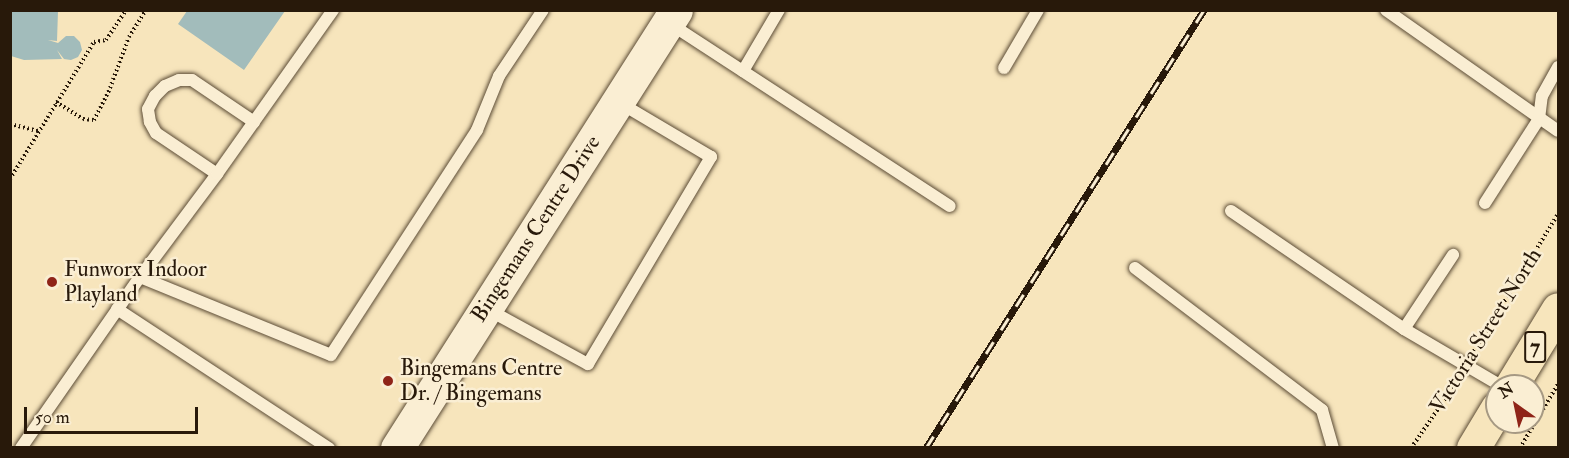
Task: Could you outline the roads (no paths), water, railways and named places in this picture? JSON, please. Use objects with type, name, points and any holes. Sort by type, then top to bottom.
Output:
[{"type":"main road","name":"Bingemans Centre Drive","points":[[397,447],[672,16]]},
{"type":"main road","name":"7","points":[[1518,374],[1558,309]]},
{"type":"main road","points":[[1473,447],[1485,428]]},
{"type":"lane","points":[[21,447],[117,309],[218,174],[333,10]]},
{"type":"lane","points":[[140,277],[331,355],[477,130],[499,76],[543,10]]},
{"type":"lane","points":[[743,71],[779,10]]},
{"type":"lane","points":[[1004,68],[1038,10]]},
{"type":"lane","points":[[1386,10],[1558,131]]},
{"type":"lane","points":[[672,16],[743,71],[950,206]]},
{"type":"lane","points":[[1485,203],[1539,119],[1542,96],[1558,67]]},
{"type":"lane","points":[[218,174],[156,133],[150,122],[148,109],[155,96],[165,86],[179,80],[192,80],[254,122]]},
{"type":"lane","points":[[486,308],[588,364],[711,157],[618,102]]},
{"type":"lane","points":[[1231,211],[1404,329],[1485,376]]},
{"type":"lane","points":[[1404,329],[1453,255]]},
{"type":"lane","points":[[1135,268],[1322,410],[1333,447]]},
{"type":"lane","points":[[117,309],[329,447]]},
{"type":"water","points":[[11,10],[58,11],[57,41],[48,40],[58,43],[66,36],[74,36],[80,42],[82,50],[78,57],[71,60],[64,59],[57,50],[62,59],[24,60],[11,56]]},
{"type":"water","points":[[187,11],[285,11],[244,70],[178,24]]},
{"type":"railway","points":[[926,448],[1204,10]]},
{"type":"place","name":"Funworx Indoor Playland","points":[[52,282]]},
{"type":"place","name":"Bingemans Centre Dr. / Bingemans","points":[[388,381]]}]
